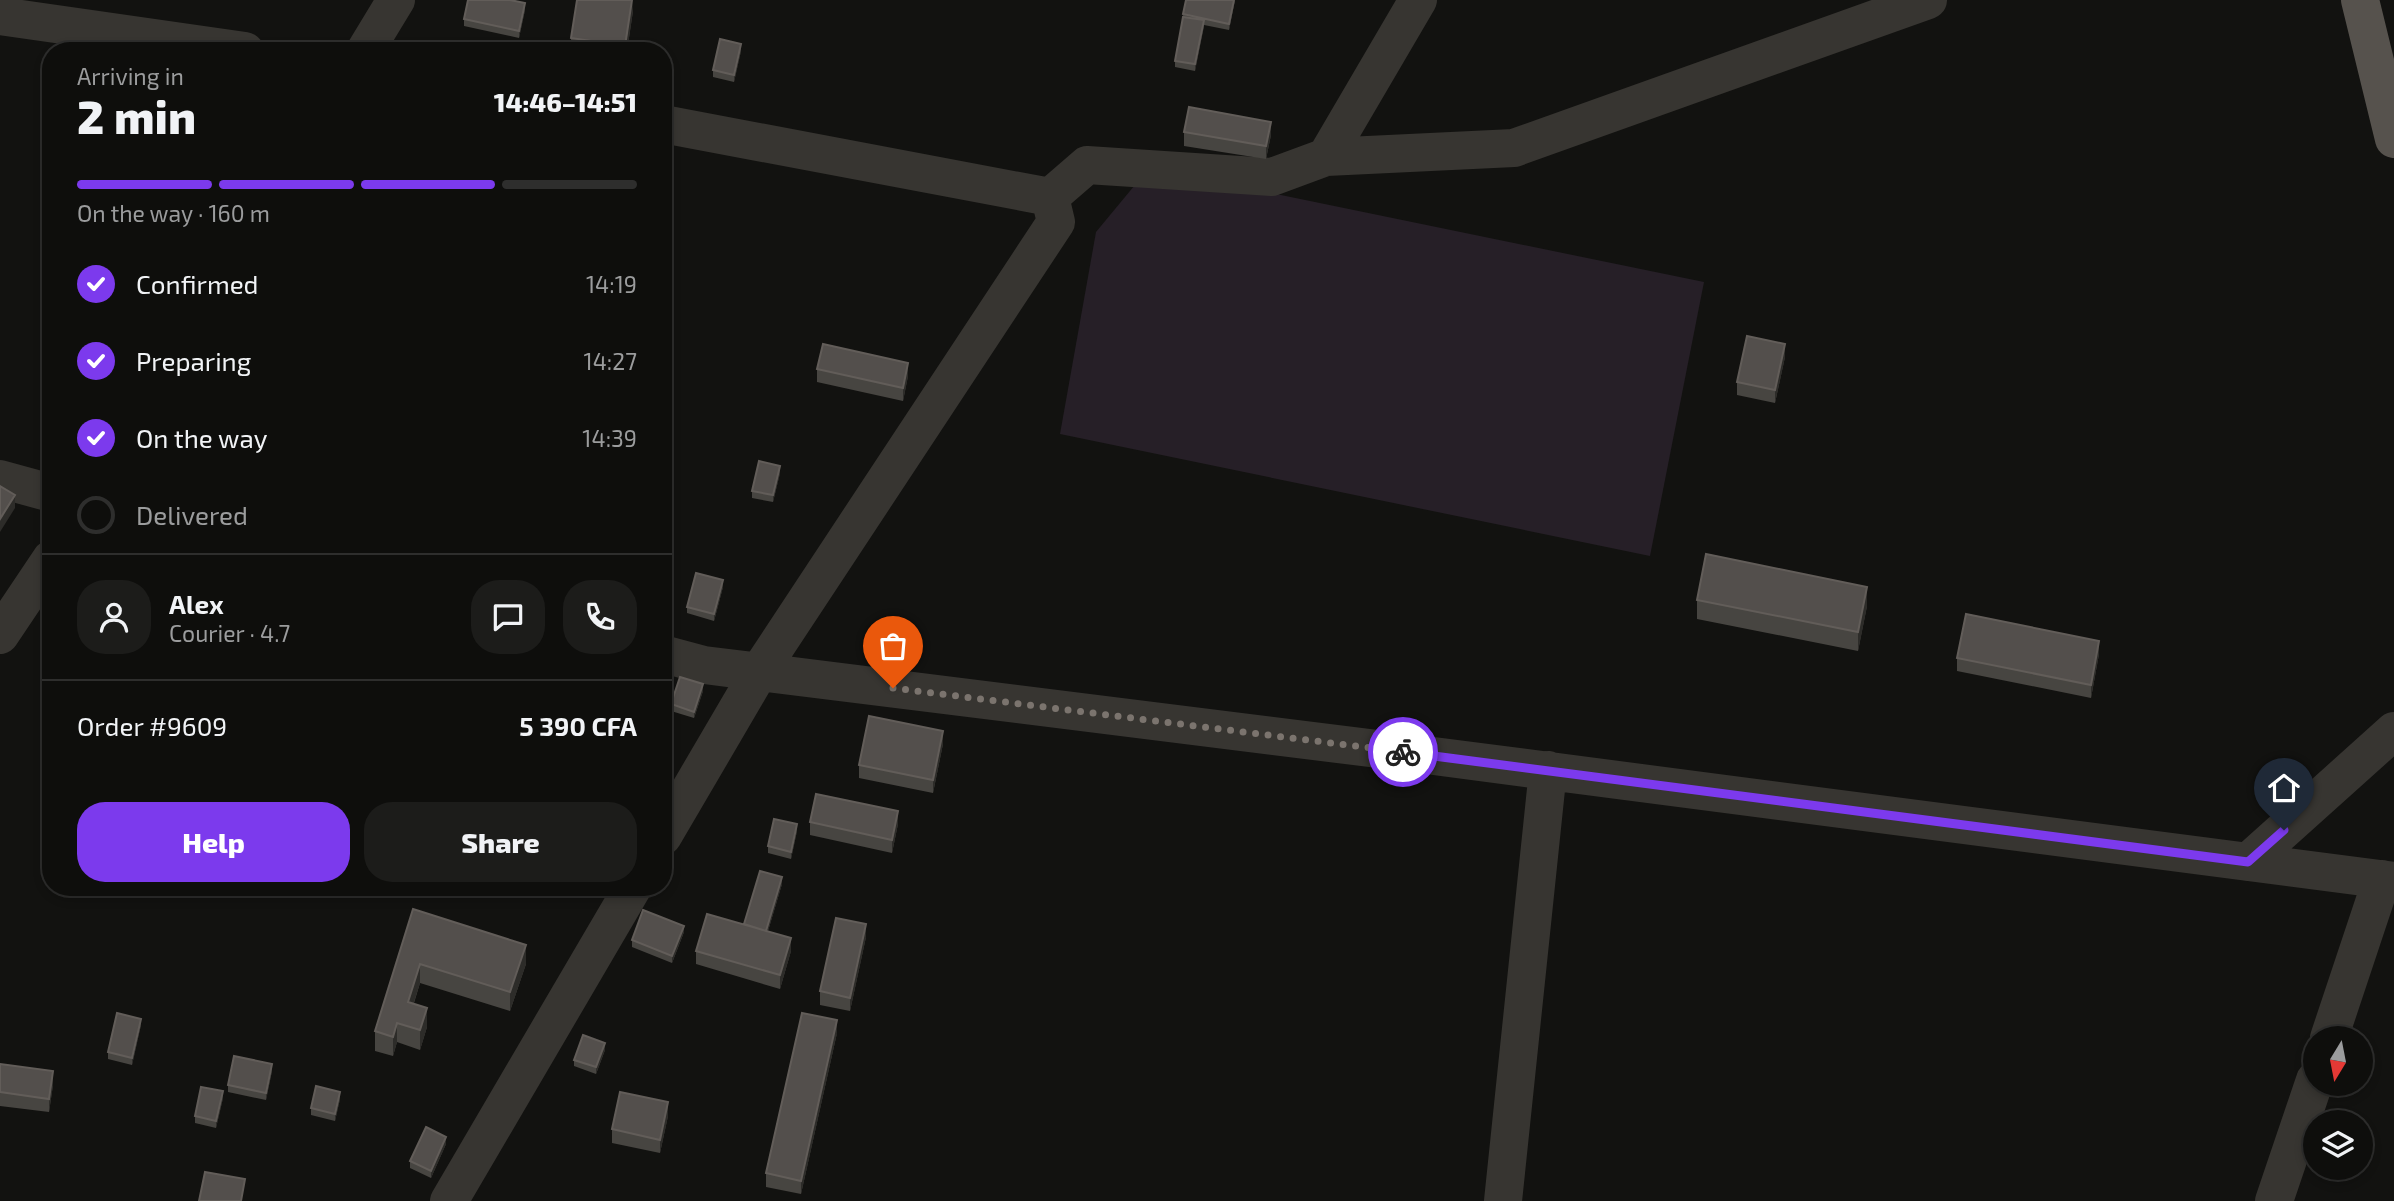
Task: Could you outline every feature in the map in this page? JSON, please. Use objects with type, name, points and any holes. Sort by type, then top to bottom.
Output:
[{"type":"main road","points":[[2360,0],[2394,139]]},
{"type":"street","points":[[370,42],[396,0]]},
{"type":"street","points":[[1326,157],[1419,0]]},
{"type":"street","points":[[1050,197],[1087,165],[1272,177],[1326,157],[1514,148],[1928,0]]},
{"type":"street","points":[[0,16],[182,42]]},
{"type":"street","points":[[672,126],[1050,197]]},
{"type":"street","points":[[672,821],[759,672],[1056,222],[1050,197]]},
{"type":"street","points":[[0,480],[42,491]]},
{"type":"street","points":[[0,635],[42,572]]},
{"type":"street","points":[[672,656],[705,665],[1548,770],[2388,880],[2333,1026]]},
{"type":"street","points":[[2248,862],[2394,731]]},
{"type":"street","points":[[1503,1201],[1548,770]]},
{"type":"street","points":[[449,1201],[628,896]]},
{"type":"street","points":[[2274,1201],[2310,1096]]},
{"type":"shaded area","points":[[1149,168],[1704,282],[1650,556],[1060,434],[1096,232]]},
{"type":"building","points":[[468,0],[510,0],[525,3],[519,31],[464,19]]},
{"type":"building","points":[[577,0],[632,0],[626,42],[571,38]]},
{"type":"building","points":[[1186,0],[1234,0],[1229,24],[1183,14]]},
{"type":"building","points":[[1183,17],[1204,20],[1195,64],[1175,61]]},
{"type":"building","points":[[720,39],[741,44],[734,75],[713,70]]},
{"type":"building","points":[[1189,107],[1271,122],[1266,146],[1184,132]]},
{"type":"building","points":[[1747,336],[1785,344],[1775,390],[1737,382]]},
{"type":"building","points":[[823,344],[908,363],[903,388],[817,369]]},
{"type":"building","points":[[759,461],[780,466],[773,495],[752,491]]},
{"type":"building","points":[[0,486],[15,495],[0,519]]},
{"type":"building","points":[[1706,554],[1867,587],[1858,632],[1697,600]]},
{"type":"building","points":[[696,573],[723,580],[714,614],[687,607]]},
{"type":"building","points":[[1966,614],[2099,641],[2091,685],[1957,658]]},
{"type":"building","points":[[680,677],[703,684],[694,712],[672,704]]},
{"type":"building","points":[[869,716],[943,731],[933,780],[859,765]]},
{"type":"building","points":[[816,794],[898,811],[892,840],[810,822]]},
{"type":"building","points":[[774,819],[797,824],[791,852],[768,846]]},
{"type":"building","points":[[760,871],[782,877],[766,931],[744,924]]},
{"type":"building","points":[[413,909],[526,945],[510,992],[420,964],[408,1002],[427,1008],[420,1030],[397,1023],[393,1037],[375,1031]]},
{"type":"building","points":[[643,910],[684,926],[672,956],[632,940]]},
{"type":"building","points":[[707,914],[791,938],[780,975],[696,951]]},
{"type":"building","points":[[836,918],[866,924],[850,998],[820,991]]},
{"type":"building","points":[[117,1013],[141,1019],[132,1058],[108,1052]]},
{"type":"building","points":[[802,1013],[837,1020],[801,1181],[766,1173]]},
{"type":"building","points":[[583,1035],[605,1043],[596,1067],[574,1060]]},
{"type":"building","points":[[234,1056],[272,1064],[266,1093],[228,1085]]},
{"type":"building","points":[[0,1064],[53,1071],[49,1099],[0,1092]]},
{"type":"building","points":[[316,1086],[340,1092],[335,1114],[311,1108]]},
{"type":"building","points":[[201,1087],[223,1091],[216,1121],[195,1116]]},
{"type":"building","points":[[620,1092],[668,1102],[660,1140],[612,1129]]},
{"type":"building","points":[[426,1127],[446,1137],[431,1171],[410,1161]]},
{"type":"building","points":[[205,1172],[245,1179],[241,1201],[199,1201]]},
{"type":"way so far","points":[[893,688],[1403,752]]},
{"type":"route","points":[[1403,752],[2248,862],[2284,830]]}]
